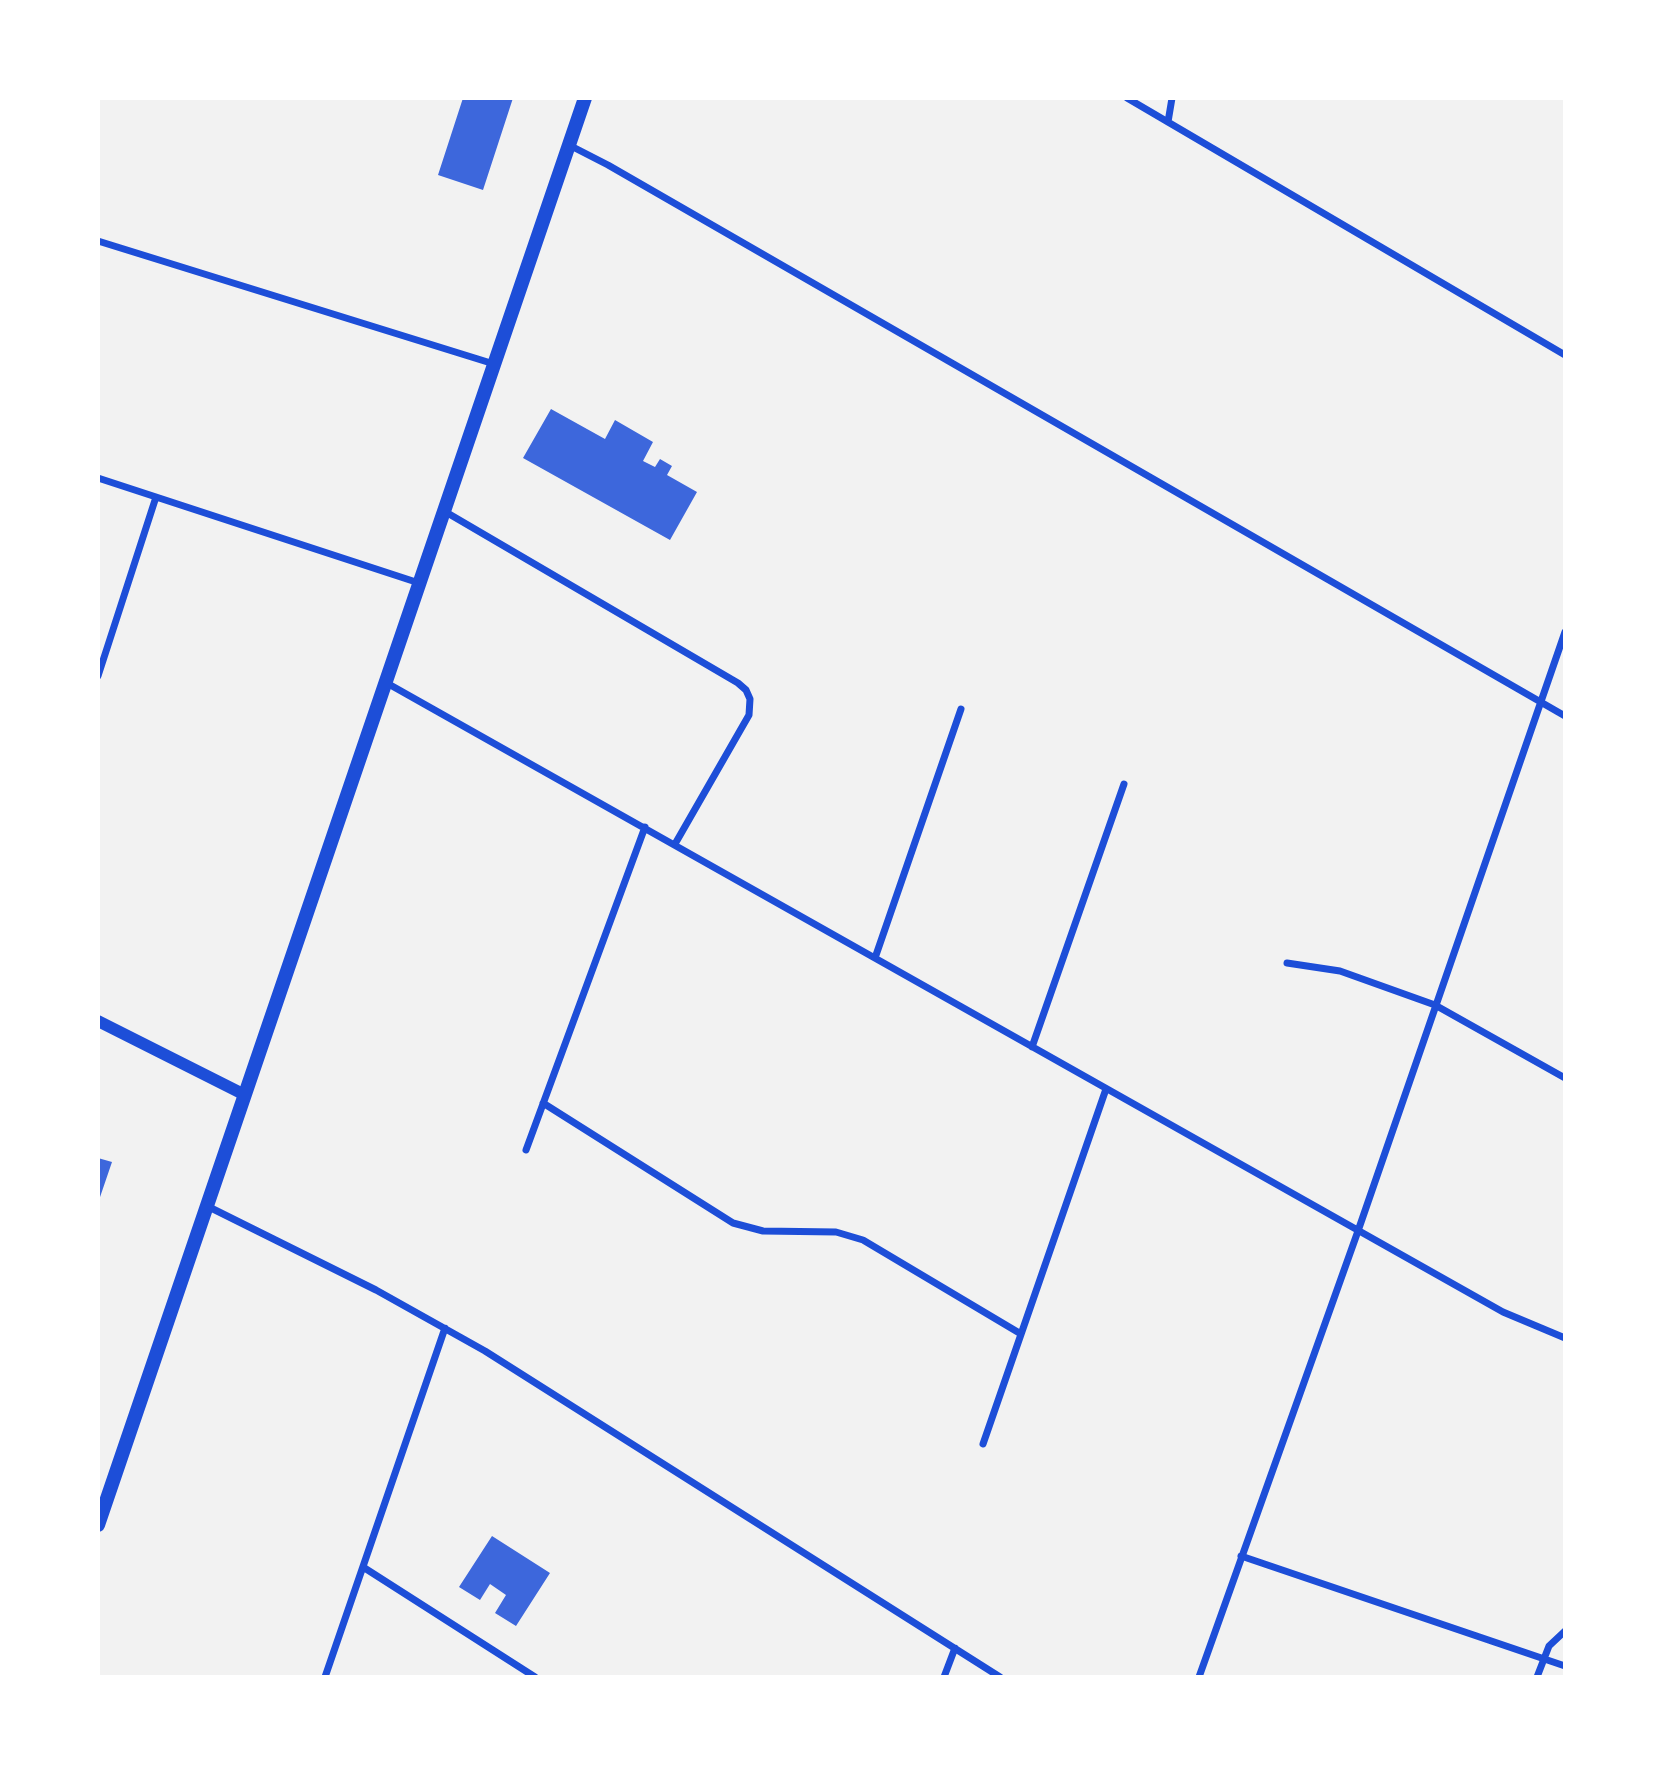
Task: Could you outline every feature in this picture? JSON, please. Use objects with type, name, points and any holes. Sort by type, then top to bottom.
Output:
[{"type":"main road","points":[[98,1525],[243,1094],[586,98]]},
{"type":"street","points":[[1127,98],[1565,355]]},
{"type":"street","points":[[1168,122],[1172,98]]},
{"type":"street","points":[[569,145],[1565,716]]},
{"type":"street","points":[[98,241],[494,364]]},
{"type":"street","points":[[98,478],[419,583]]},
{"type":"street","points":[[98,676],[156,497]]},
{"type":"street","points":[[444,512],[746,690],[750,699],[749,715],[675,844]]},
{"type":"street","points":[[1199,1677],[1565,632]]},
{"type":"street","points":[[385,682],[1357,1231],[1503,1312],[1565,1338]]},
{"type":"street","points":[[875,958],[961,709]]},
{"type":"street","points":[[1032,1047],[1124,784]]},
{"type":"street","points":[[526,1150],[645,827]]},
{"type":"street","points":[[1287,963],[1340,971],[1435,1005],[1565,1078]]},
{"type":"street","points":[[98,1021],[243,1094]]},
{"type":"street","points":[[983,1444],[1105,1089]]},
{"type":"street","points":[[543,1103],[733,1223],[763,1231],[836,1232],[863,1240],[1021,1334]]},
{"type":"street","points":[[206,1206],[376,1290],[446,1328],[1000,1677]]},
{"type":"street","points":[[325,1677],[446,1328]]},
{"type":"street","points":[[1241,1556],[1565,1666]]},
{"type":"street","points":[[363,1567],[536,1677]]},
{"type":"street","points":[[1536,1677],[1549,1646],[1565,1631]]},
{"type":"street","points":[[944,1677],[955,1648]]},
{"type":"building","points":[[463,98],[513,98],[483,190],[438,175]]},
{"type":"building","points":[[551,409],[605,439],[615,420],[653,442],[643,461],[655,467],[660,459],[672,466],[667,475],[697,492],[670,540],[523,458]]},
{"type":"building","points":[[98,1158],[112,1162],[98,1203]]},
{"type":"building","points":[[492,1536],[550,1573],[516,1626],[495,1613],[506,1595],[490,1584],[480,1600],[459,1587]]}]
